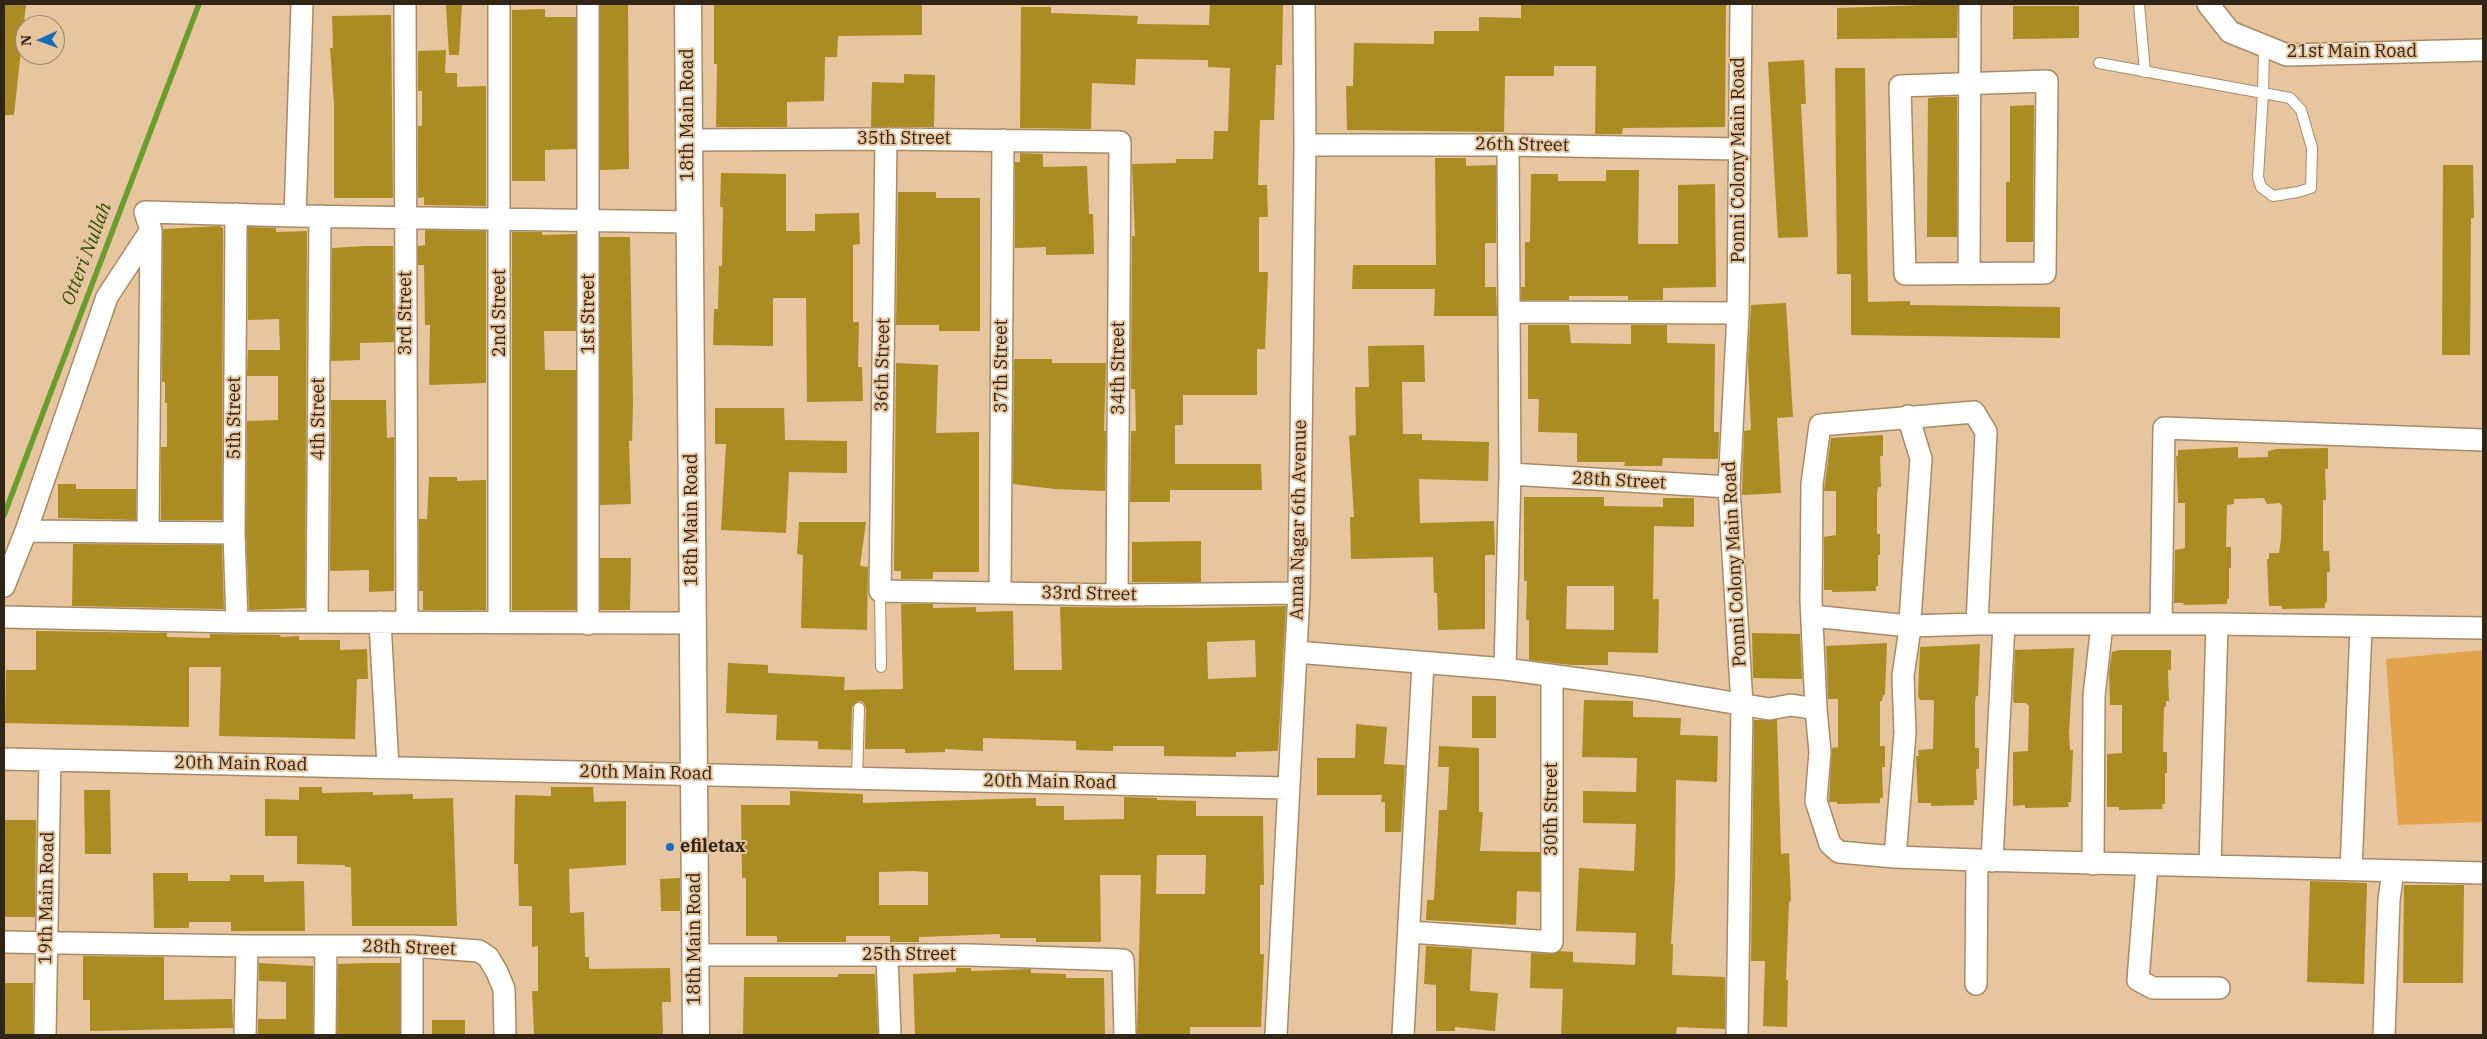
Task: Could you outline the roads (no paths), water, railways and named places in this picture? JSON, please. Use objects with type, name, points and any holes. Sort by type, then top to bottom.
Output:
[{"type":"street","points":[[295,216],[302,4]]},
{"type":"street","name":"3rd Street","points":[[405,4],[407,622]]},
{"type":"street","name":"2nd Street","points":[[499,4],[499,622]]},
{"type":"street","name":"1st Street","points":[[588,4],[588,624]]},
{"type":"street","name":"18th Main Road","points":[[688,4],[696,1035]]},
{"type":"street","name":"Anna Nagar 6th Avenue","points":[[1276,1035],[1287,788],[1299,594],[1305,145],[1304,4]]},
{"type":"street","name":"Ponni Colony Main Road","points":[[1737,1035],[1742,706],[1728,487],[1738,313],[1740,4]]},
{"type":"street","points":[[1969,274],[1968,82],[1970,4]]},
{"type":"street","name":"21st Main Road","points":[[2208,4],[2230,32],[2287,56],[2483,50]]},
{"type":"street","points":[[2047,81],[2045,273],[1905,274],[1900,86],[1968,82],[2047,81]]},
{"type":"street","name":"35th Street","points":[[688,140],[886,139],[1120,142]]},
{"type":"street","name":"36th Street","points":[[880,591],[886,139]]},
{"type":"street","name":"37th Street","points":[[1000,592],[1003,140]]},
{"type":"street","name":"34th Street","points":[[1117,595],[1120,142]]},
{"type":"street","name":"26th Street","points":[[1305,145],[1739,148]]},
{"type":"street","points":[[1505,669],[1510,474],[1508,145]]},
{"type":"street","points":[[148,532],[151,230],[145,212],[689,222]]},
{"type":"street","name":"5th Street","points":[[236,214],[234,533],[237,622]]},
{"type":"street","name":"4th Street","points":[[317,622],[320,216]]},
{"type":"street","points":[[4,586],[26,531],[107,297],[151,230]]},
{"type":"street","points":[[1509,312],[1738,313]]},
{"type":"street","points":[[1977,624],[1986,432],[1974,412],[1908,416],[1820,425],[1812,484],[1812,616],[1820,752],[1816,800],[1830,844],[1839,852],[1895,857],[2100,864],[2483,873]]},
{"type":"street","points":[[1895,857],[1905,733],[1903,676],[1909,626],[1921,459],[1908,416]]},
{"type":"street","points":[[2161,624],[2164,428],[2483,440]]},
{"type":"street","name":"28th Street","points":[[1510,474],[1728,487]]},
{"type":"street","points":[[26,531],[234,533]]},
{"type":"street","name":"33rd Street","points":[[880,591],[1117,595],[1299,594]]},
{"type":"street","points":[[1812,616],[1909,626],[1977,624],[2217,624],[2483,628]]},
{"type":"street","points":[[4,617],[237,622],[692,623]]},
{"type":"street","points":[[380,622],[388,767]]},
{"type":"street","points":[[1976,984],[2004,624]]},
{"type":"street","points":[[2100,864],[2094,696],[2102,624]]},
{"type":"street","points":[[2210,866],[2217,624]]},
{"type":"street","points":[[2351,870],[2361,627]]},
{"type":"street","points":[[1296,652],[1505,669],[1645,688],[1742,706],[1769,709],[1791,705],[1816,709]]},
{"type":"street","points":[[1403,1035],[1423,663]]},
{"type":"street","name":"30th Street","points":[[1410,932],[1552,942],[1552,676]]},
{"type":"street","name":"20th Main Road","points":[[4,759],[1287,788]]},
{"type":"street","name":"19th Main Road","points":[[45,1035],[50,760]]},
{"type":"street","points":[[2147,865],[2138,980],[2152,988],[2220,988]]},
{"type":"street","points":[[2384,1035],[2389,900],[2393,871]]},
{"type":"street","name":"28th Street","points":[[4,942],[247,946],[412,946],[479,951],[488,957],[497,972],[504,990],[505,1035]]},
{"type":"street","points":[[245,1035],[247,946]]},
{"type":"street","points":[[325,1035],[326,946]]},
{"type":"street","points":[[412,946],[412,1035]]},
{"type":"street","name":"25th Street","points":[[695,955],[970,955],[1123,960],[1125,1035]]},
{"type":"street","points":[[887,955],[890,1035]]},
{"type":"lane","points":[[2140,4],[2145,72]]},
{"type":"lane","points":[[2099,63],[2145,72],[2263,93],[2290,98],[2301,110],[2312,148],[2311,188],[2273,196],[2261,187],[2258,177],[2263,93],[2264,46]]},
{"type":"lane","points":[[880,591],[881,668]]},
{"type":"lane","points":[[857,778],[858,708]]},
{"type":"waterway","name":"Otteri Nullah","points":[[4,515],[199,4]]},
{"type":"place","name":"efiletax","points":[[670,847]]}]
